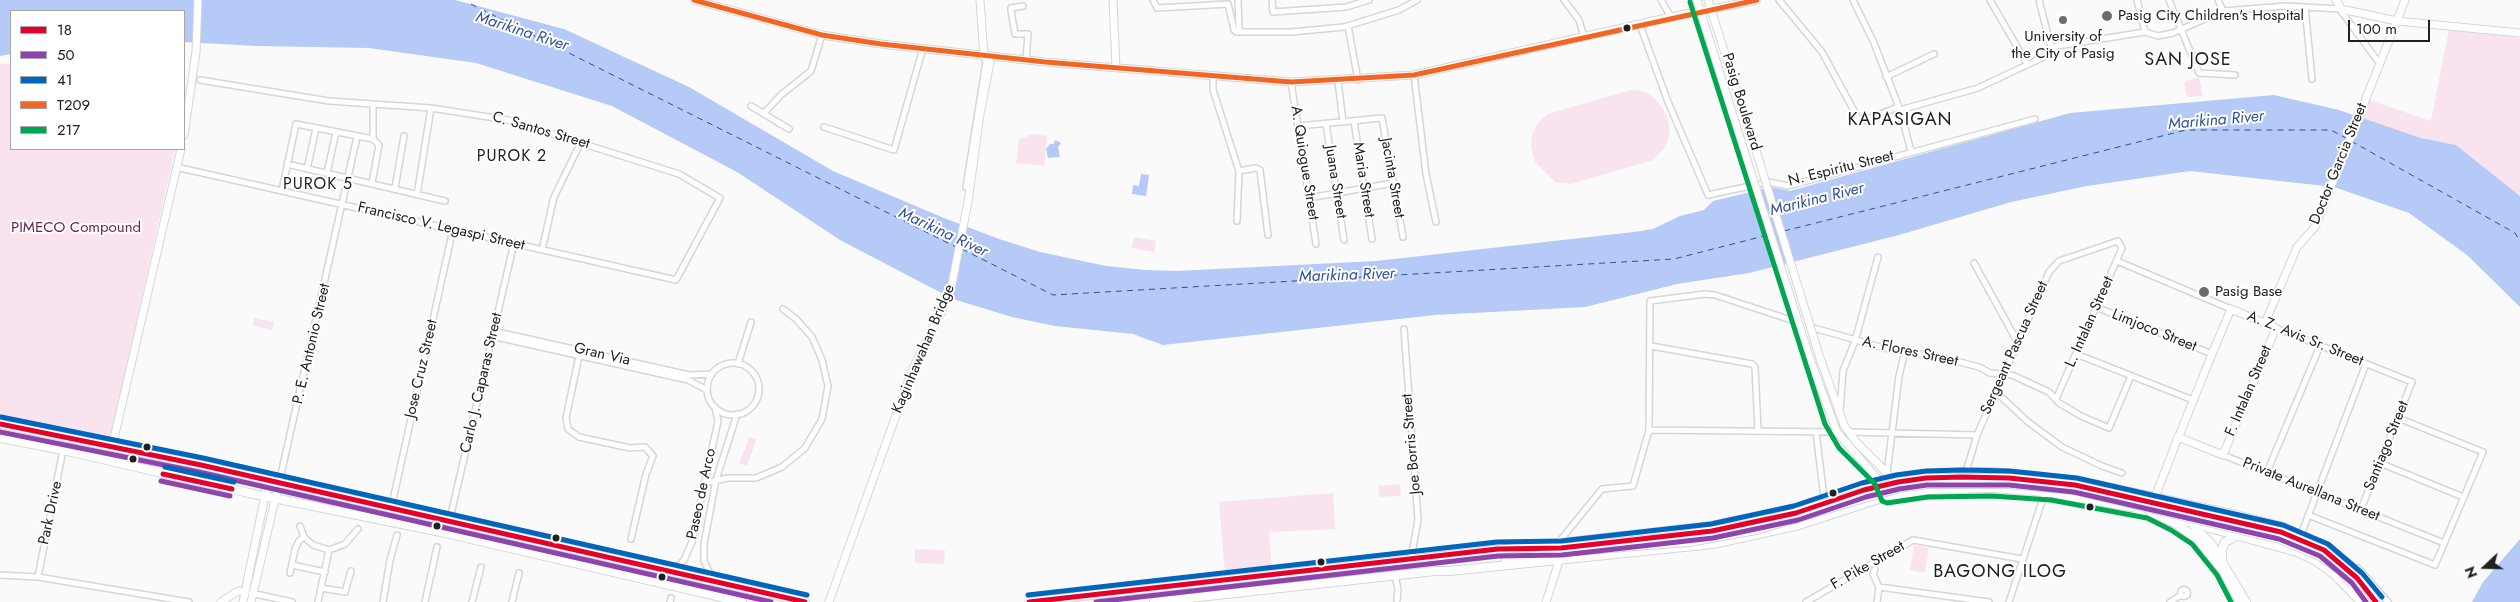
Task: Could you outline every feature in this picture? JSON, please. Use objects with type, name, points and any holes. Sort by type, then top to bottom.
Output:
[{"type":"main road","points":[[185,128],[196,52],[198,0]]},
{"type":"main road","points":[[694,0],[822,35],[987,57],[1213,78],[1291,82],[1358,80],[1414,75],[1672,17],[1757,0]]},
{"type":"main road","name":"Kaginhawahan Bridge","points":[[829,602],[913,368],[941,313],[952,284],[968,202],[987,57],[980,0]]},
{"type":"main road","points":[[1113,0],[1116,14],[1116,68]]},
{"type":"main road","name":"Pasig Boulevard","points":[[1697,0],[1810,359],[1837,432],[1860,461],[1881,480],[1887,496]]},
{"type":"main road","name":"Pasig Boulevard","points":[[1708,0],[1840,417],[1865,452],[1889,476],[1896,495]]},
{"type":"main road","points":[[2336,0],[2341,10],[2384,18],[2520,33]]},
{"type":"main road","name":"Doctor Garcia Street","points":[[2265,323],[2297,247],[2315,227],[2405,0]]},
{"type":"main road","points":[[2384,18],[2393,16],[2402,9]]},
{"type":"main road","points":[[112,447],[180,150]]},
{"type":"main road","points":[[2149,511],[2231,309]]},
{"type":"main road","name":"A. Z. Avis Sr. Street","points":[[2231,309],[2276,328]]},
{"type":"main road","name":"F. Intalan Street","points":[[2223,454],[2276,328]]},
{"type":"main road","points":[[0,424],[279,483],[805,602]]},
{"type":"main road","name":"Private Aurellana Street","points":[[2178,437],[2223,454]]},
{"type":"main road","points":[[0,438],[63,450],[265,496],[442,532],[742,602]]},
{"type":"main road","points":[[1154,602],[1395,579],[1435,570],[1754,518],[1821,499],[1889,476],[1966,472],[1994,472],[2081,482],[2283,527],[2327,547],[2346,562],[2359,574],[2375,601]]},
{"type":"main road","points":[[1992,488],[1994,472]]},
{"type":"main road","points":[[1560,550],[1663,538],[1755,524],[1898,482],[1926,478],[2008,478],[2075,485],[2281,532],[2324,550],[2357,578],[2375,601]]},
{"type":"main road","points":[[243,602],[268,481]]},
{"type":"main road","points":[[251,602],[279,483]]},
{"type":"main road","points":[[1560,550],[1689,542],[1756,530],[1899,488],[1928,484],[2008,484],[2074,490],[2279,539],[2320,556],[2339,569],[2353,585],[2362,602]]},
{"type":"main road","points":[[1029,602],[1498,549],[1560,550],[1713,544],[1766,534],[1887,496],[1927,490],[1992,488],[2044,492],[2149,511],[2297,552],[2316,561],[2335,575],[2362,602]]},
{"type":"main road","points":[[2154,497],[2189,522],[2212,545],[2246,602]]},
{"type":"main road","points":[[1821,499],[1824,516]]},
{"type":"main road","points":[[2149,511],[2175,523],[2197,539],[2223,571],[2240,602]]},
{"type":"main road","points":[[442,532],[447,522]]},
{"type":"main road","points":[[2222,560],[2224,544],[2229,538],[2242,536]]},
{"type":"main road","points":[[1546,602],[1560,550]]},
{"type":"main road","points":[[648,580],[652,567]]},
{"type":"main road","points":[[221,602],[238,591],[245,592]]},
{"type":"street","points":[[1153,0],[1157,8],[1228,4],[1236,32],[1291,32],[1348,26],[1399,10],[1417,0]]},
{"type":"street","points":[[1238,0],[1239,29]]},
{"type":"street","points":[[1272,0],[1272,12],[1346,8],[1369,0]]},
{"type":"street","points":[[1564,0],[1579,20],[1584,37]]},
{"type":"street","points":[[1661,0],[1672,17]]},
{"type":"street","points":[[1779,0],[1822,52],[1860,122],[1899,109],[1978,88],[2048,55],[2051,47],[2039,0]]},
{"type":"street","points":[[1853,0],[1874,43],[1899,109],[1911,151]]},
{"type":"street","points":[[2136,0],[2145,32]]},
{"type":"street","points":[[2169,0],[2199,73],[2235,75]]},
{"type":"street","points":[[2218,0],[2223,11]]},
{"type":"street","points":[[1992,1],[2027,64]]},
{"type":"street","points":[[1023,6],[1011,8],[1011,11],[1015,34],[1028,34],[1026,60]]},
{"type":"street","points":[[2051,47],[2145,32],[2158,36],[2182,29],[2223,11],[2286,6],[2341,10],[2377,60]]},
{"type":"street","points":[[2305,7],[2312,79]]},
{"type":"street","name":"N. Espiritu Street","points":[[1640,25],[1668,102],[1708,195],[1769,182],[1788,186],[1911,151],[2036,119]]},
{"type":"street","points":[[1348,26],[1358,80]]},
{"type":"street","points":[[764,113],[782,94],[811,71],[822,35]]},
{"type":"street","points":[[824,128],[894,150],[923,48]]},
{"type":"street","points":[[1886,76],[1934,54]]},
{"type":"street","points":[[966,187],[987,57]]},
{"type":"street","points":[[1414,75],[1426,174],[1436,222]]},
{"type":"street","points":[[1213,78],[1213,90],[1238,171],[1237,221]]},
{"type":"street","name":"C. Santos Street","points":[[200,80],[329,100],[373,105],[431,108],[508,120],[679,174],[720,198],[676,280]]},
{"type":"street","points":[[1338,81],[1343,122]]},
{"type":"street","name":"A. Quiogue Street","points":[[1291,82],[1316,244]]},
{"type":"street","points":[[373,105],[373,139]]},
{"type":"street","points":[[751,106],[789,129]]},
{"type":"street","points":[[417,194],[431,108]]},
{"type":"street","name":"Jacinta Street","points":[[1354,121],[1382,118],[1403,238]]},
{"type":"street","points":[[1298,126],[1354,121]]},
{"type":"street","name":"Maria Street","points":[[1354,121],[1372,239]]},
{"type":"street","points":[[282,190],[296,124],[373,139],[379,145],[372,183]]},
{"type":"street","name":"Juana Street","points":[[1326,124],[1344,240]]},
{"type":"street","points":[[307,169],[316,128]]},
{"type":"street","points":[[327,173],[336,132]]},
{"type":"street","points":[[395,188],[404,136]]},
{"type":"street","name":"P. E. Antonio Street","points":[[279,483],[357,137]]},
{"type":"street","points":[[542,250],[553,200],[581,142]]},
{"type":"street","points":[[287,164],[395,188],[445,202]]},
{"type":"street","name":"Francisco V. Legaspi Street","points":[[176,167],[676,280]]},
{"type":"street","points":[[1238,171],[1256,168],[1260,170],[1268,235]]},
{"type":"street","points":[[1309,198],[1392,183]]},
{"type":"street","name":"Jose Cruz Street","points":[[391,509],[454,229]]},
{"type":"street","name":"Sergeant Pascua Street","points":[[1966,472],[1977,435],[1995,391],[2006,374],[2053,266],[2059,262],[2118,241],[2120,244]]},
{"type":"street","name":"Carlo J. Caparas Street","points":[[447,522],[514,243]]},
{"type":"street","name":"L. Intalan Street","points":[[2056,400],[2122,248],[2120,244]]},
{"type":"street","points":[[1840,417],[1841,381],[1855,341],[1878,257]]},
{"type":"street","name":"A. Z. Avis Sr. Street","points":[[2116,261],[2231,309]]},
{"type":"street","points":[[1974,263],[2018,343]]},
{"type":"street","points":[[1560,550],[1602,489],[1633,486],[1649,430],[1650,301],[1705,294],[1715,295],[1794,321]]},
{"type":"street","name":"Limjoco Street","points":[[2096,307],[2212,354]]},
{"type":"street","points":[[705,483],[716,480],[756,478],[782,467],[805,448],[822,419],[828,386],[822,360],[812,337],[796,319],[783,309]]},
{"type":"street","points":[[738,364],[751,322]]},
{"type":"street","name":"A. Flores Street","points":[[1814,328],[1855,341],[1944,358],[1979,367],[1990,373],[2006,374],[2030,382],[2049,392],[2056,400],[2081,416],[2109,428],[2131,376]]},
{"type":"street","name":"A. Z. Avis Sr. Street","points":[[2276,328],[2412,382]]},
{"type":"street","name":"Joe Borris Street","points":[[1404,329],[1418,520],[1412,559]]},
{"type":"street","name":"Gran Via","points":[[492,334],[689,375],[712,374]]},
{"type":"street","points":[[1651,346],[1752,364],[1755,367],[1758,431]]},
{"type":"street","points":[[2267,472],[2320,346]]},
{"type":"street","points":[[1889,476],[1899,376],[1905,351]]},
{"type":"street","points":[[580,353],[566,418],[570,432],[579,437],[630,448],[645,447],[652,454],[653,462],[646,474],[631,539]]},
{"type":"street","name":"Gran Via","points":[[580,353],[688,380],[707,390]]},
{"type":"street","points":[[2076,354],[2193,400]]},
{"type":"street","points":[[738,364],[754,374],[758,382],[756,401],[750,409],[737,414],[725,413],[715,407],[709,399],[707,390],[712,374],[723,365],[738,364]]},
{"type":"street","points":[[2302,532],[2316,491],[2366,364]]},
{"type":"street","name":"Santiago Street","points":[[2361,509],[2412,382]]},
{"type":"street","points":[[1995,391],[2027,421],[2062,447],[2102,466],[2122,473]]},
{"type":"street","name":"Paseo de Arco","points":[[667,570],[679,565],[684,560],[692,542],[718,421],[715,407]]},
{"type":"street","name":"Paseo de Arco","points":[[714,581],[704,561],[704,544],[716,480],[737,414]]},
{"type":"street","points":[[2308,515],[2435,565],[2483,452],[2398,418]]},
{"type":"street","points":[[1649,430],[1837,432]]},
{"type":"street","points":[[1816,432],[1821,499]]},
{"type":"street","points":[[1849,432],[1977,435]]},
{"type":"street","name":"Park Drive","points":[[38,577],[63,450]]},
{"type":"street","name":"Private Aurellana Street","points":[[2223,454],[2444,543]]},
{"type":"street","points":[[2380,464],[2464,497]]},
{"type":"street","points":[[2009,602],[2044,492]]},
{"type":"street","points":[[2236,515],[2243,514],[2302,532],[2329,544],[2349,559],[2388,602]]},
{"type":"street","points":[[300,526],[304,537],[313,545],[329,550],[345,544],[358,529]]},
{"type":"street","points":[[383,602],[390,560],[397,535]]},
{"type":"street","points":[[290,574],[295,549],[299,540],[304,537]]},
{"type":"street","name":"F. Pike Street","points":[[1806,602],[1913,540],[2022,559]]},
{"type":"street","points":[[692,542],[704,544]]},
{"type":"street","points":[[425,602],[437,547]]},
{"type":"street","points":[[318,602],[329,550]]},
{"type":"street","points":[[292,565],[325,572]]},
{"type":"street","points":[[472,602],[481,567]]},
{"type":"street","points":[[1875,569],[1872,574],[1879,586],[1877,602]]},
{"type":"street","points":[[321,588],[345,592],[351,571]]},
{"type":"street","points":[[512,602],[519,574]]},
{"type":"street","points":[[0,575],[38,577],[189,602]]},
{"type":"street","points":[[1395,579],[1394,590],[1397,601]]},
{"type":"street","points":[[1879,586],[1962,601],[1989,602]]},
{"type":"street","points":[[245,592],[292,602]]},
{"type":"street","points":[[2170,602],[2184,596],[2190,602]]},
{"type":"green space","points":[[2449,29],[2520,38],[2520,196],[2456,145],[2421,138],[2362,118],[2369,100],[2431,121]]},
{"type":"green space","name":"PIMECO Compound","points":[[10,63],[10,150],[175,150],[110,439],[0,417],[0,64]]},
{"type":"green space","points":[[2199,77],[2203,96],[2187,97],[2184,82]]},
{"type":"green space","points":[[1631,90],[1643,91],[1653,97],[1662,107],[1668,120],[1670,132],[1666,146],[1653,160],[1571,184],[1555,182],[1535,162],[1531,147],[1532,135],[1538,123],[1548,114]]},
{"type":"green space","points":[[1032,134],[1047,136],[1044,166],[1016,163],[1019,140]]},
{"type":"green space","points":[[1134,237],[1156,241],[1154,252],[1132,248]]},
{"type":"green space","points":[[254,318],[274,322],[272,330],[253,326]]},
{"type":"green space","points":[[749,437],[756,440],[747,466],[739,463],[744,450],[749,452],[745,450]]},
{"type":"green space","points":[[1400,484],[1401,496],[1379,497],[1378,486]]},
{"type":"green space","points":[[1333,493],[1335,529],[1269,532],[1272,568],[1225,573],[1219,502]]},
{"type":"green space","points":[[1914,545],[1929,548],[1925,573],[1910,570]]},
{"type":"green space","points":[[915,549],[945,550],[944,564],[915,563]]},
{"type":"water","name":"Marikina River","points":[[0,0],[455,0],[564,29],[689,87],[833,171],[999,239],[1040,252],[1106,266],[1177,271],[1376,261],[1653,229],[1680,216],[1704,210],[1713,201],[1771,187],[1790,191],[2070,113],[2274,95],[2339,110],[2421,138],[2456,145],[2520,196],[2520,307],[2467,255],[2409,213],[2334,187],[2190,171],[2087,186],[2011,202],[1899,235],[1749,273],[1677,284],[1585,307],[1435,315],[1163,345],[1133,334],[1055,326],[1012,317],[953,299],[840,240],[737,172],[612,106],[476,63],[369,48],[256,46],[185,42],[185,10],[10,10],[10,54],[0,56]]},
{"type":"water","points":[[1055,140],[1061,143],[1058,147],[1060,157],[1048,158],[1046,149],[1050,144],[1054,144]]},
{"type":"water","points":[[1141,174],[1149,175],[1146,196],[1132,194],[1133,185],[1139,186]]},
{"type":"water","points":[[2520,539],[2520,602],[2472,602],[2483,582]]},
{"type":"ferry route","points":[[471,4],[956,247]]},
{"type":"ferry route","points":[[1784,231],[2186,130],[2331,130],[2346,138]]},
{"type":"ferry route","points":[[2351,141],[2515,233],[2520,241]]},
{"type":"ferry route","points":[[962,249],[1053,295],[1674,259],[1768,235]]},
{"type":"transit line","name":"T209","points":[[694,0],[822,35],[881,44],[1045,62],[1291,82],[1414,75],[1757,0]]},
{"type":"transit line","name":"217","points":[[1690,2],[1825,424],[1839,448],[1875,484],[1882,501],[1887,503],[1928,497],[1992,496],[2051,500],[2147,518],[2171,530],[2192,544],[2217,575],[2231,602]]},
{"type":"transit line","name":"41","points":[[1,417],[203,458],[807,595]]},
{"type":"transit line","name":"18","points":[[0,424],[201,465],[805,602]]},
{"type":"transit line","name":"50","points":[[0,432],[199,472],[771,602]]},
{"type":"transit line","name":"41","points":[[165,467],[234,482]]},
{"type":"transit line","name":"41","points":[[1028,595],[1497,542],[1561,541],[1711,524],[1794,506],[1862,483],[1896,475],[1926,471],[1962,470],[2010,471],[2077,478],[2283,525],[2328,544],[2362,573],[2382,597]]},
{"type":"transit line","name":"18","points":[[163,474],[232,489]]},
{"type":"transit line","name":"18","points":[[1029,602],[1498,549],[1561,548],[1712,531],[1796,513],[1864,490],[1898,482],[1926,478],[1962,477],[2009,478],[2075,485],[2281,532],[2324,550],[2357,578],[2376,602]]},
{"type":"transit line","name":"50","points":[[161,481],[230,496]]},
{"type":"transit line","name":"50","points":[[1096,602],[1498,556],[1562,555],[1713,538],[1798,520],[1866,497],[1927,485],[2009,485],[2074,492],[2279,539],[2320,556],[2352,583],[2366,602]]},
{"type":"place","name":"Pasig City Children's Hospital","points":[[2107,16]]},
{"type":"place","name":"University of the City of Pasig","points":[[2063,20]]},
{"type":"place","name":"Pasig Base","points":[[2204,292]]},
{"type":"district","name":"SAN JOSE","points":[[2188,61]]},
{"type":"district","name":"KAPASIGAN","points":[[1900,121]]},
{"type":"district","name":"PUROK 2","points":[[512,157]]},
{"type":"district","name":"PUROK 5","points":[[318,185]]},
{"type":"district","name":"BAGONG ILOG","points":[[2000,573]]}]
